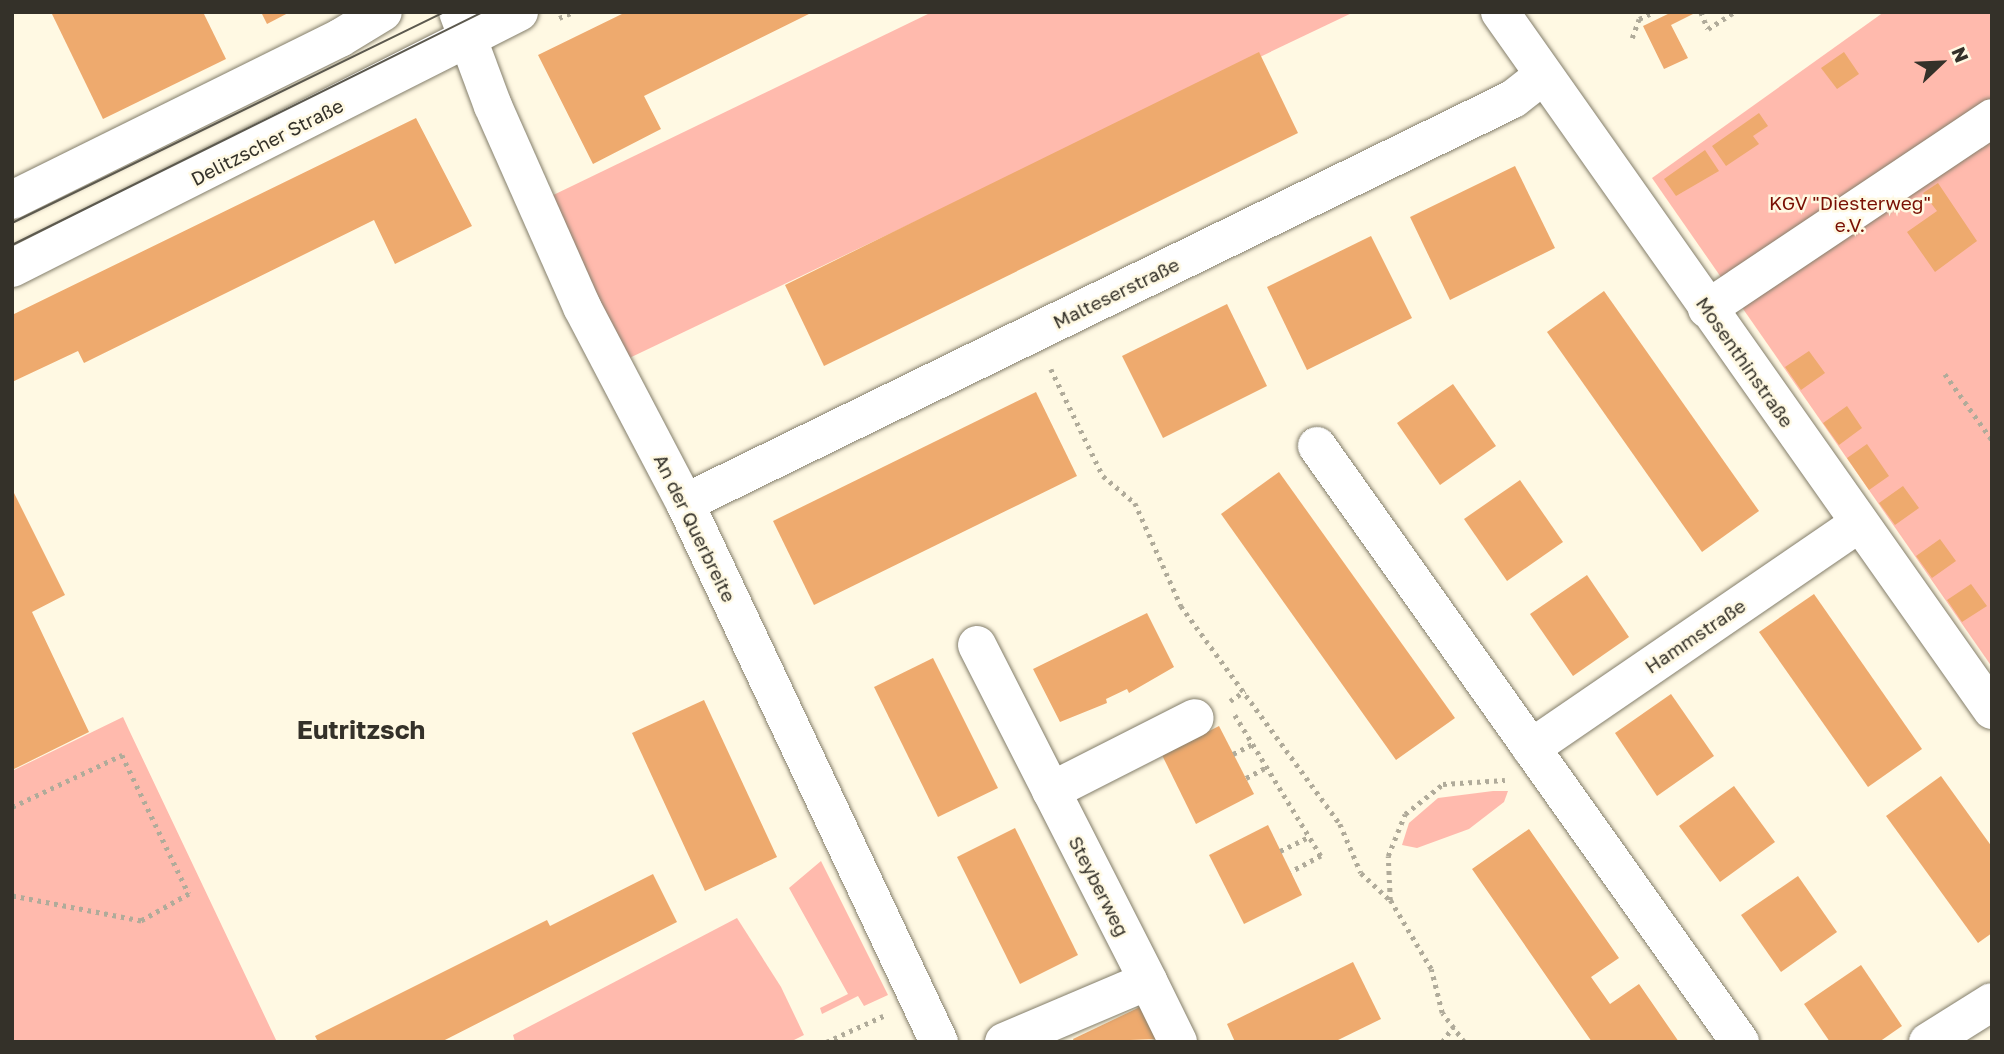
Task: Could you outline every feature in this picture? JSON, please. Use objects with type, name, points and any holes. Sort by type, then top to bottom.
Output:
[{"type":"street","points":[[12,200],[340,38],[383,12]]},
{"type":"street","name":"Delitzscher Straße","points":[[12,268],[463,27],[519,12]]},
{"type":"street","name":"Mosenthinstraße","points":[[1500,12],[1542,76],[1992,710]]},
{"type":"street","name":"An der Querbreite","points":[[463,27],[582,307],[685,503],[939,1042]]},
{"type":"street","name":"Malteserstraße","points":[[685,503],[1513,99],[1542,76]]},
{"type":"street","points":[[1707,309],[1992,118]]},
{"type":"street","points":[[1317,446],[1740,1042]]},
{"type":"street","name":"Hammstraße","points":[[1541,763],[1860,523]]},
{"type":"street","name":"Steyberweg","points":[[977,645],[1178,1042]]},
{"type":"street","points":[[1051,791],[1211,710]]},
{"type":"street","points":[[1003,1042],[1148,981]]},
{"type":"street","points":[[1928,1042],[1992,1002]]},
{"type":"path","points":[[1632,38],[1639,19],[1654,12]]},
{"type":"path","points":[[1701,12],[1708,29],[1734,12]]},
{"type":"path","points":[[1045,356],[1103,475],[1135,503],[1181,606],[1245,691],[1286,755],[1340,824],[1361,873],[1390,900],[1431,969],[1442,1013],[1464,1042]]},
{"type":"path","points":[[1945,373],[1992,440]]},
{"type":"path","points":[[1236,697],[1245,691]]},
{"type":"path","points":[[1211,710],[1252,744],[1321,856],[1291,872]]},
{"type":"path","points":[[1233,754],[1252,744]]},
{"type":"path","points":[[12,807],[122,755],[189,894],[141,920],[12,896]]},
{"type":"path","points":[[1390,900],[1388,856],[1405,814],[1443,785],[1541,763]]},
{"type":"path","points":[[1246,778],[1267,767]]},
{"type":"path","points":[[1280,851],[1310,837]]},
{"type":"path","points":[[826,1042],[884,1015]]},
{"type":"path","points":[[1442,1042],[1453,1027]]},
{"type":"green space","points":[[932,12],[1354,12],[621,362],[543,200]]},
{"type":"green space","name":"KGV \"Diesterweg\" e.V.","points":[[1884,12],[1992,12],[1992,667],[1652,178]]},
{"type":"green space","points":[[123,717],[277,1042],[12,1042],[12,771]]},
{"type":"green space","points":[[1508,791],[1504,802],[1469,829],[1417,848],[1402,845],[1409,823],[1438,798]]},
{"type":"green space","points":[[821,861],[888,995],[864,1006],[858,996],[822,1014],[820,1008],[848,994],[789,888]]},
{"type":"green space","points":[[737,918],[781,987],[804,1035],[790,1042],[515,1042],[513,1035]]},
{"type":"building","points":[[51,12],[203,12],[226,59],[103,119]]},
{"type":"building","points":[[261,12],[290,12],[267,24]]},
{"type":"building","points":[[626,12],[813,12],[644,96],[661,129],[593,164],[538,55]]},
{"type":"building","points":[[1672,12],[1697,12],[1671,25],[1688,58],[1664,69],[1643,26]]},
{"type":"building","points":[[1259,52],[1298,133],[824,366],[785,285]]},
{"type":"building","points":[[1844,52],[1859,74],[1837,89],[1821,68]]},
{"type":"building","points":[[1759,113],[1768,126],[1753,136],[1759,144],[1726,166],[1712,146]]},
{"type":"building","points":[[416,118],[472,226],[395,264],[374,220],[84,363],[78,351],[12,382],[12,315]]},
{"type":"building","points":[[1705,150],[1719,171],[1676,196],[1664,179]]},
{"type":"building","points":[[1515,166],[1555,248],[1450,300],[1410,217]]},
{"type":"building","points":[[1938,183],[1977,241],[1935,272],[1907,232],[1937,211],[1923,193]]},
{"type":"building","points":[[1371,236],[1412,318],[1307,370],[1267,287]]},
{"type":"building","points":[[1604,291],[1759,511],[1702,552],[1547,332]]},
{"type":"building","points":[[1227,304],[1267,386],[1163,438],[1122,356]]},
{"type":"building","points":[[1809,351],[1825,373],[1801,390],[1785,367]]},
{"type":"building","points":[[1453,384],[1496,446],[1440,485],[1397,423]]},
{"type":"building","points":[[1036,392],[1077,476],[814,605],[773,521]]},
{"type":"building","points":[[1847,406],[1862,428],[1839,445],[1823,423]]},
{"type":"building","points":[[1867,444],[1889,476],[1869,490],[1847,458]]},
{"type":"building","points":[[1279,472],[1455,718],[1396,760],[1221,514]]},
{"type":"building","points":[[1520,480],[1563,542],[1507,581],[1464,519]]},
{"type":"building","points":[[1903,486],[1919,508],[1895,525],[1879,503]]},
{"type":"building","points":[[12,489],[65,595],[32,612],[89,732],[12,770]]},
{"type":"building","points":[[1940,539],[1956,561],[1932,578],[1916,556]]},
{"type":"building","points":[[1587,575],[1629,637],[1573,676],[1530,614]]},
{"type":"building","points":[[1971,584],[1987,606],[1962,622],[1947,600]]},
{"type":"building","points":[[1814,594],[1922,749],[1868,787],[1759,632]]},
{"type":"building","points":[[1147,613],[1174,667],[1129,693],[1127,689],[1106,699],[1107,703],[1060,722],[1033,669]]},
{"type":"building","points":[[933,658],[998,788],[938,817],[874,687]]},
{"type":"building","points":[[1671,694],[1714,756],[1657,796],[1615,733]]},
{"type":"building","points":[[704,700],[777,857],[705,891],[632,733]]},
{"type":"building","points":[[1219,726],[1254,794],[1196,824],[1162,755]]},
{"type":"building","points":[[1941,776],[1992,847],[1992,933],[1978,943],[1886,816]]},
{"type":"building","points":[[1734,786],[1775,842],[1720,882],[1679,826]]},
{"type":"building","points":[[1268,825],[1302,895],[1244,924],[1209,855]]},
{"type":"building","points":[[1015,828],[1078,955],[1020,984],[957,857]]},
{"type":"building","points":[[1529,829],[1619,958],[1591,977],[1610,1004],[1639,984],[1679,1042],[1592,1042],[1472,869]]},
{"type":"building","points":[[653,874],[677,922],[441,1042],[318,1042],[315,1036],[547,920],[550,926]]},
{"type":"building","points":[[1798,876],[1837,932],[1781,972],[1741,915]]},
{"type":"building","points":[[1353,962],[1381,1019],[1334,1042],[1235,1042],[1227,1024]]},
{"type":"building","points":[[1861,965],[1902,1026],[1879,1042],[1830,1042],[1804,1004]]},
{"type":"building","points":[[1142,1006],[1158,1039],[1074,1042],[1073,1039]]},
{"type":"tram line","points":[[12,223],[445,12]]},
{"type":"tram line","points":[[12,245],[483,12]]},
{"type":"district","name":"Eutritzsch","points":[[361,730]]}]
